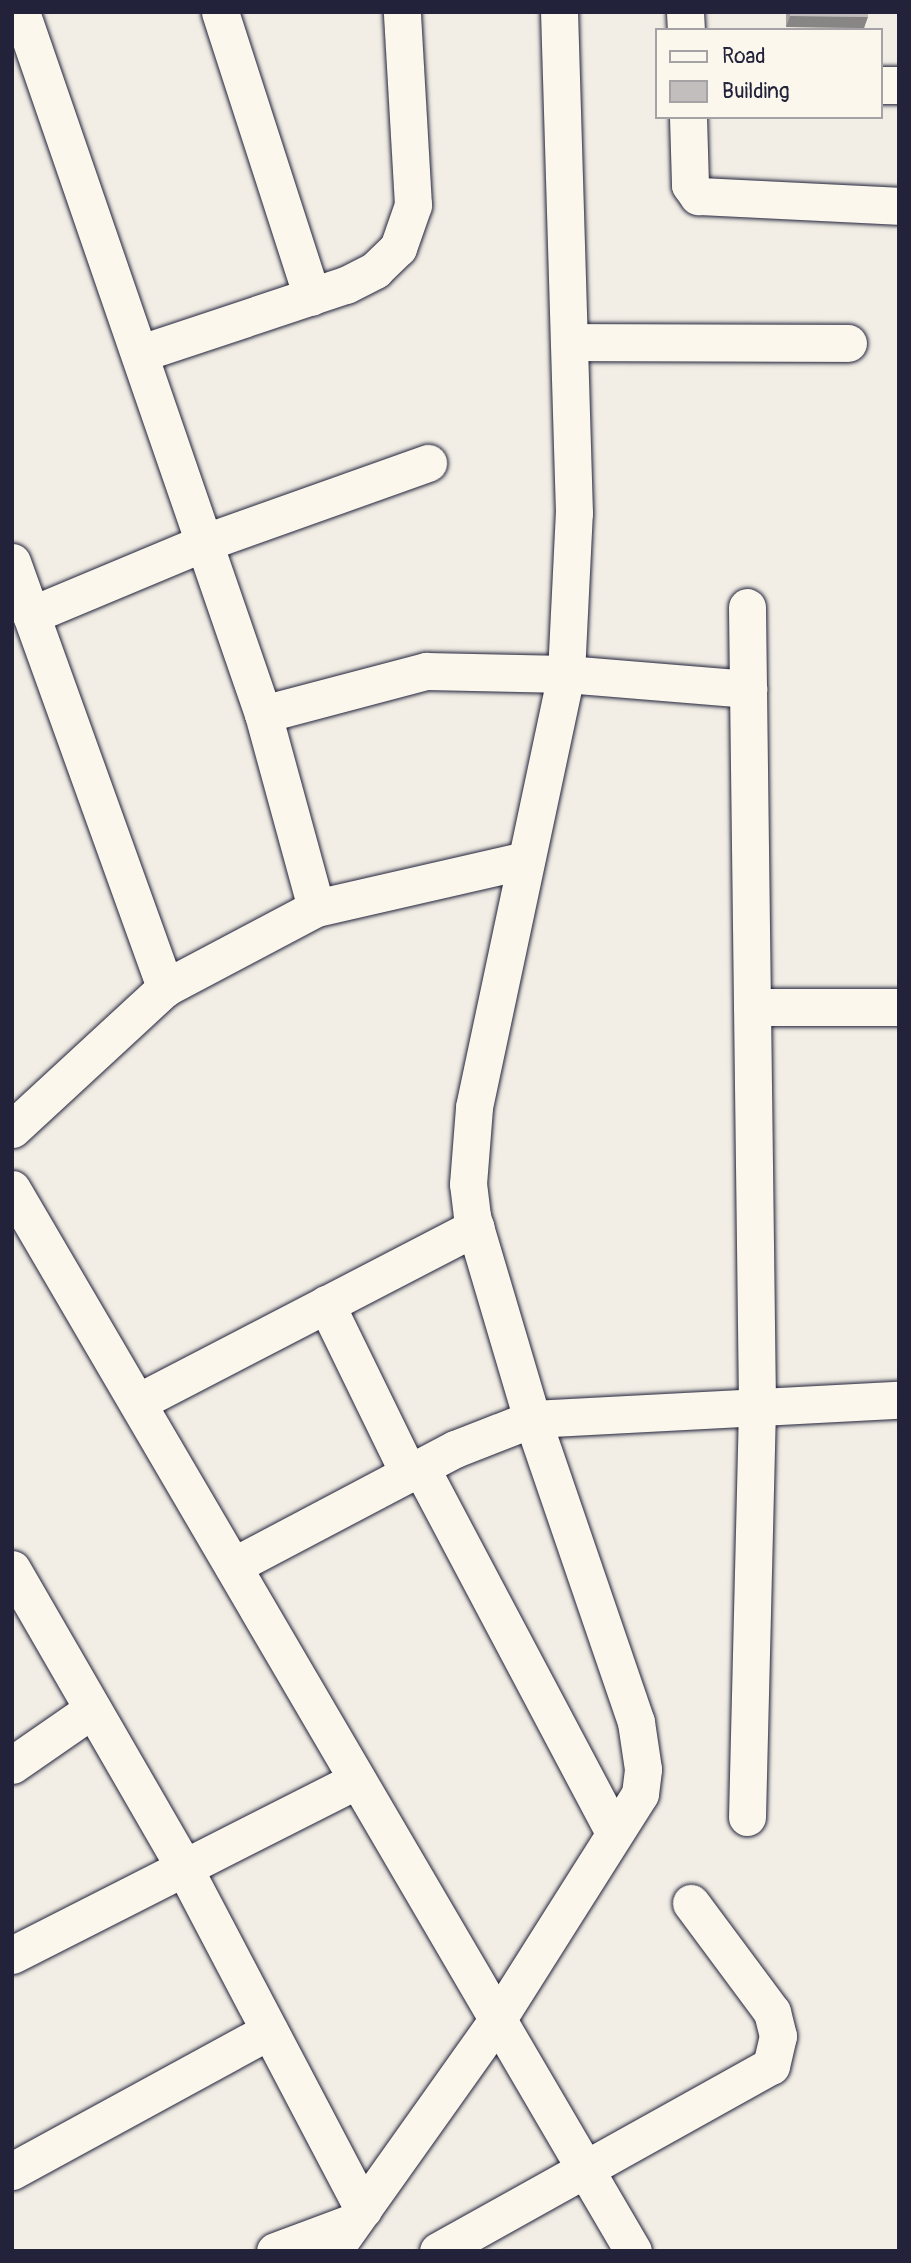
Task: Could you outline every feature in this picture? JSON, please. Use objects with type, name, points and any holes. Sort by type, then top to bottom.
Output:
[{"type":"street","points":[[21,12],[141,353],[263,714],[316,908]]},
{"type":"street","points":[[219,12],[312,297]]},
{"type":"street","points":[[141,353],[312,297],[375,270],[408,233],[413,205],[402,12]]},
{"type":"street","points":[[275,2251],[350,2227],[497,2020],[640,1794],[641,1747],[532,1419],[475,1227],[468,1174],[474,1107],[524,860],[566,674],[574,513],[559,12]]},
{"type":"street","points":[[688,119],[690,185],[698,196],[899,206]]},
{"type":"street","points":[[569,342],[848,343]]},
{"type":"street","points":[[31,615],[203,543],[428,463]]},
{"type":"street","points":[[12,562],[165,988]]},
{"type":"street","points":[[747,607],[757,1404],[747,1817]]},
{"type":"street","points":[[263,714],[426,671],[566,674],[748,689]]},
{"type":"street","points":[[12,1129],[165,988],[316,908],[524,860]]},
{"type":"street","points":[[752,1007],[899,1007]]},
{"type":"street","points":[[12,1189],[140,1401],[357,1780],[633,2251]]},
{"type":"street","points":[[140,1401],[475,1227]]},
{"type":"street","points":[[326,1304],[614,1832]]},
{"type":"street","points":[[233,1566],[415,1471],[532,1419],[757,1404],[899,1400]]},
{"type":"street","points":[[12,1569],[182,1864],[269,2031],[350,2227]]},
{"type":"street","points":[[12,1765],[93,1709]]},
{"type":"street","points":[[12,1955],[182,1864],[357,1780]]},
{"type":"street","points":[[438,2251],[584,2169],[764,2074],[775,2057],[772,2012],[691,1903]]},
{"type":"street","points":[[12,2171],[269,2031]]},
{"type":"building","points":[[790,12],[868,12],[868,17],[790,16]]}]
